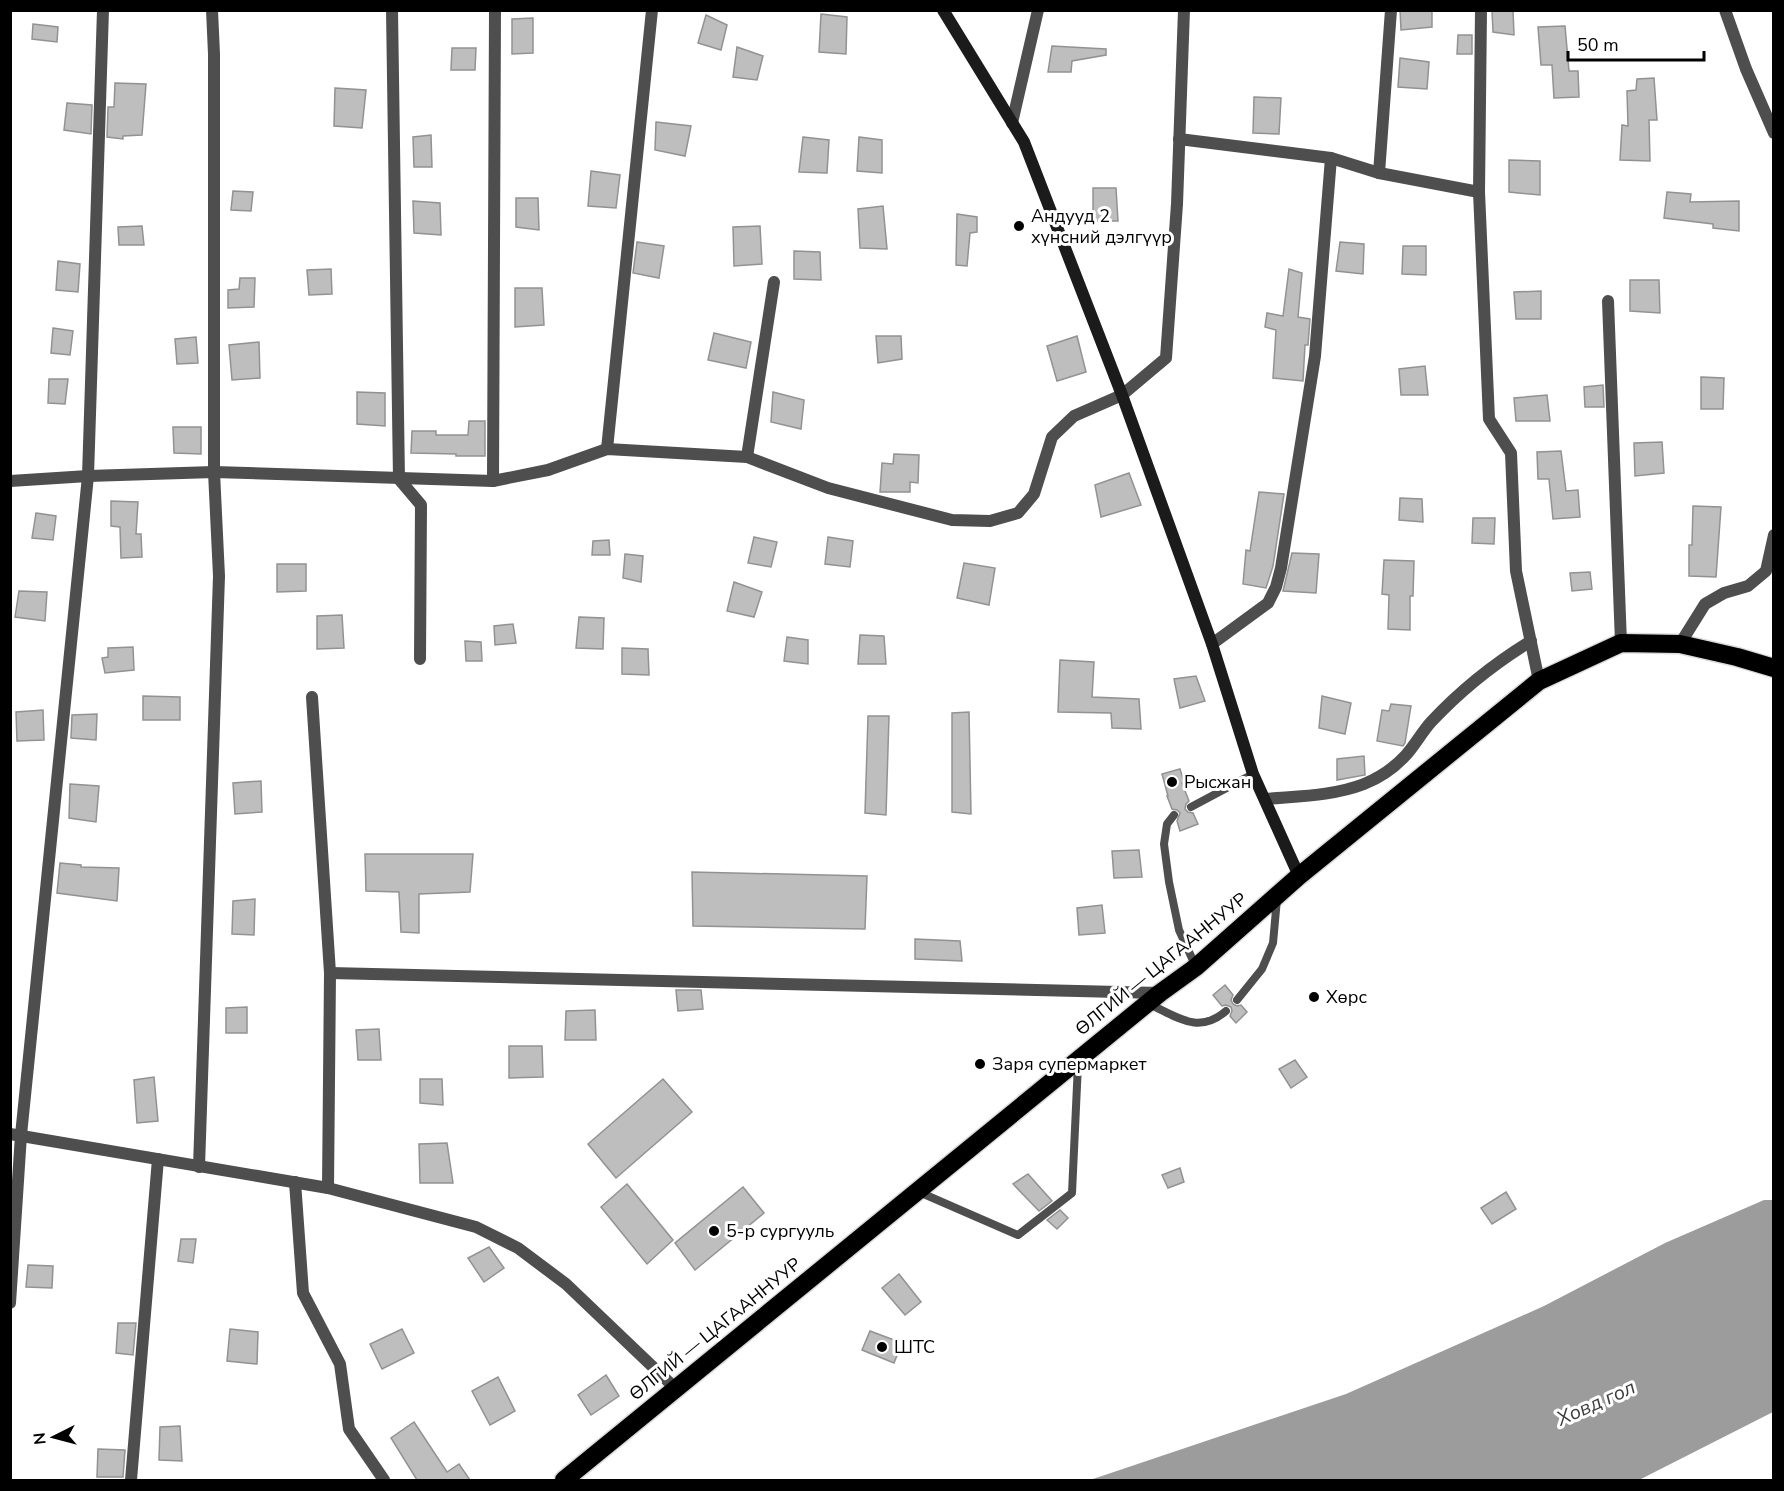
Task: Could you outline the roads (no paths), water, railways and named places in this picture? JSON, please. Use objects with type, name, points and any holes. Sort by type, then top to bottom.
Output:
[{"type":"highway","name":"ӨЛГИЙ — ЦАГААННУУР","points":[[564,1480],[1078,1059],[1196,967],[1299,876],[1539,681],[1621,643],[1680,644],[1773,668]]},
{"type":"street","points":[[10,1303],[16,1135],[88,476],[103,10]]},
{"type":"street","points":[[199,1167],[219,576],[214,472],[214,54],[212,10]]},
{"type":"street","points":[[392,10],[399,479],[421,505],[420,659]]},
{"type":"street","points":[[493,481],[495,10]]},
{"type":"street","points":[[606,449],[652,10]]},
{"type":"street","points":[[942,10],[1024,142],[1122,395],[1212,644],[1253,774],[1299,876]]},
{"type":"street","points":[[1012,123],[1038,10]]},
{"type":"street","points":[[10,481],[214,472],[493,481],[548,470],[606,449],[747,457],[828,488],[952,520],[990,521],[1018,513],[1034,494],[1052,437],[1074,416],[1122,395],[1166,357],[1177,204],[1184,10]]},
{"type":"street","points":[[1379,173],[1391,10]]},
{"type":"street","points":[[1481,10],[1479,192],[1489,419],[1511,453],[1516,572],[1539,681]]},
{"type":"street","points":[[1725,10],[1746,69],[1773,133]]},
{"type":"street","points":[[1179,139],[1331,158],[1379,173],[1479,192]]},
{"type":"street","points":[[1212,644],[1268,603],[1276,587],[1281,568],[1315,356],[1331,158]]},
{"type":"street","points":[[747,457],[774,282]]},
{"type":"street","points":[[1608,300],[1621,643]]},
{"type":"street","points":[[1680,644],[1705,604],[1724,593],[1748,586],[1766,571],[1773,535]]},
{"type":"street","points":[[1264,799],[1333,793],[1364,784],[1382,774],[1405,756],[1431,723],[1467,688],[1505,657],[1531,641]]},
{"type":"street","points":[[312,697],[330,973],[328,1188]]},
{"type":"street","points":[[330,973],[1154,998]]},
{"type":"street","points":[[16,1135],[328,1188],[476,1227],[518,1248],[566,1284],[675,1388]]},
{"type":"street","points":[[131,1480],[158,1159]]},
{"type":"street","points":[[295,1182],[303,1293],[340,1364],[349,1429],[384,1480]]},
{"type":"lane","points":[[1191,807],[1253,774]]},
{"type":"lane","points":[[1174,815],[1167,824],[1164,844],[1169,882],[1179,930],[1196,967]]},
{"type":"lane","points":[[1237,1000],[1262,969],[1274,943],[1277,896]]},
{"type":"lane","points":[[1154,998],[1190,1022],[1203,1024],[1216,1020],[1226,1011]]},
{"type":"lane","points":[[917,1191],[1018,1235],[1072,1193],[1078,1059]]},
{"type":"water","name":"Ховд гол","points":[[1764,1200],[1774,1200],[1773,1412],[1639,1480],[1090,1480],[1346,1394],[1544,1306],[1665,1243]]},
{"type":"place","name":"Андууд 2 хүнсний дэлгүүр","points":[[1019,226]]},
{"type":"place","name":"Рысжан","points":[[1172,782]]},
{"type":"place","name":"Хөрс","points":[[1314,997]]},
{"type":"place","name":"Заря супермаркет","points":[[980,1064]]},
{"type":"place","name":"5-р сургууль","points":[[714,1231]]},
{"type":"place","name":"ШТС","points":[[882,1347]]}]
